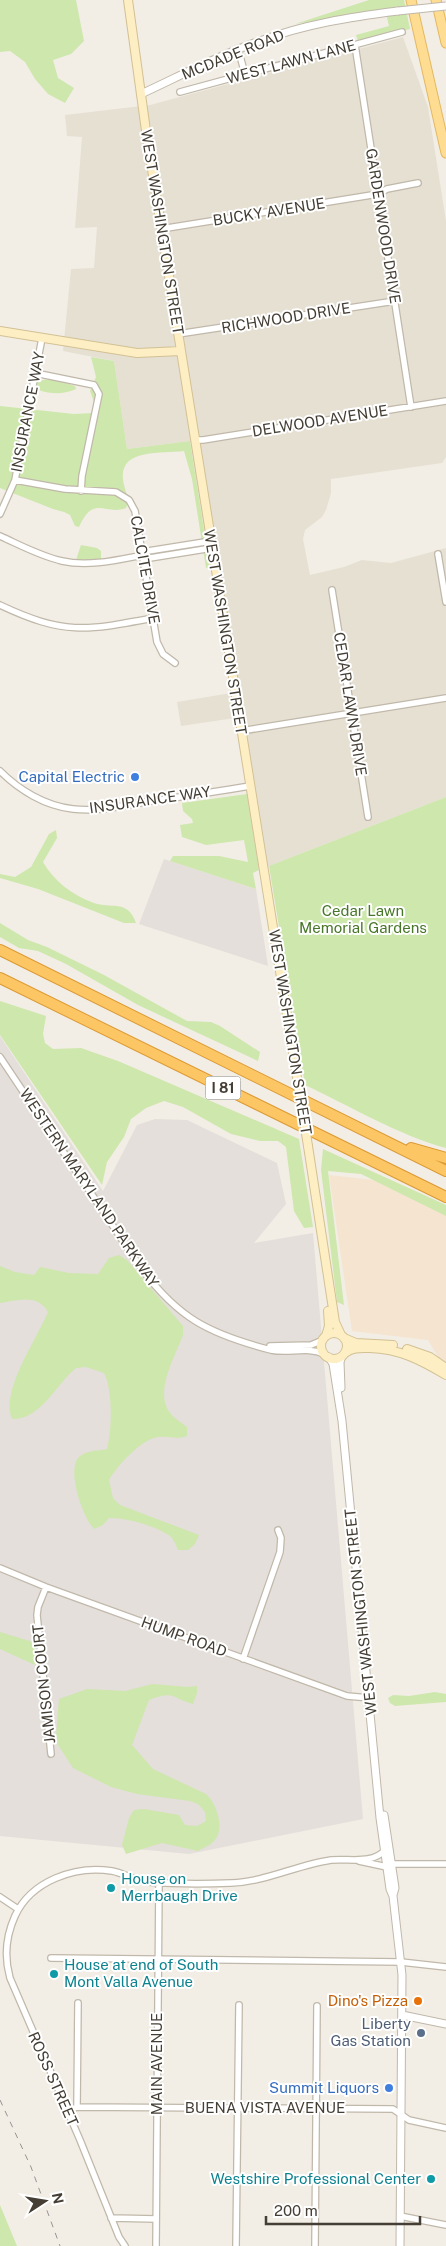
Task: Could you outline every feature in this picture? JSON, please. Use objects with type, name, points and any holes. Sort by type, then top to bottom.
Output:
[{"type":"highway","name":"I 81","points":[[0,950],[446,1171]]},
{"type":"highway","name":"I 81","points":[[0,978],[446,1197]]},
{"type":"highway","points":[[314,1106],[405,1146],[446,1158]]},
{"type":"main road","name":"WEST WASHINGTON STREET","points":[[128,0],[161,229],[335,1322],[342,1337]]},
{"type":"main road","points":[[412,0],[446,153]]},
{"type":"main road","points":[[436,0],[446,43]]},
{"type":"main road","points":[[0,331],[137,353],[181,351]]},
{"type":"main road","name":"WEST WASHINGTON STREET","points":[[324,1338],[330,1323],[326,1264]]},
{"type":"main road","points":[[446,1368],[430,1357],[403,1347],[383,1343],[356,1343],[334,1333],[324,1338],[322,1349],[326,1356],[336,1358],[356,1348],[395,1350],[412,1355],[446,1375]]},
{"type":"main road","points":[[342,1337],[347,1345],[343,1354]]},
{"type":"street","name":"MCDADE ROAD","points":[[141,94],[238,49],[311,25],[362,15],[446,6]]},
{"type":"street","name":"WEST LAWN LANE","points":[[180,92],[402,32]]},
{"type":"street","name":"GARDENWOOD DRIVE","points":[[354,45],[411,407]]},
{"type":"street","points":[[238,49],[245,74]]},
{"type":"street","name":"BUCKY AVENUE","points":[[161,229],[378,194],[387,189],[418,183]]},
{"type":"street","name":"RICHWOOD DRIVE","points":[[178,334],[395,301]]},
{"type":"street","name":"INSURANCE WAY","points":[[0,514],[14,480],[42,338]]},
{"type":"street","points":[[35,373],[94,385],[98,388],[99,394],[81,491]]},
{"type":"street","name":"DELWOOD AVENUE","points":[[195,440],[446,401]]},
{"type":"street","name":"CALCITE DRIVE","points":[[14,480],[81,491],[116,492],[129,500],[135,511],[159,647],[163,654],[175,663]]},
{"type":"street","points":[[0,536],[50,558],[70,562],[99,562],[143,555],[148,551],[211,544]]},
{"type":"street","points":[[438,554],[446,602]]},
{"type":"street","name":"CEDAR LAWN DRIVE","points":[[332,590],[368,817]]},
{"type":"street","points":[[0,605],[39,622],[68,629],[100,628],[153,618]]},
{"type":"street","points":[[242,730],[446,698]]},
{"type":"street","name":"INSURANCE WAY","points":[[0,771],[33,796],[50,804],[73,809],[102,809],[250,786]]},
{"type":"street","name":"WESTERN MARYLAND PARKWAY","points":[[0,1057],[139,1265],[161,1294],[199,1324],[235,1340],[288,1352],[316,1350],[326,1356]]},
{"type":"street","name":"WESTERN MARYLAND PARKWAY","points":[[266,1348],[311,1345],[324,1338]]},
{"type":"street","name":"WEST WASHINGTON STREET","points":[[342,1421],[340,1368],[343,1354]]},
{"type":"street","name":"WEST WASHINGTON STREET","points":[[326,1356],[333,1364],[342,1421],[380,1804],[385,1850],[389,1866]]},
{"type":"street","points":[[243,1659],[280,1552],[281,1538],[278,1530]]},
{"type":"street","name":"HUMP ROAD","points":[[0,1568],[46,1587],[347,1696],[370,1698]]},
{"type":"street","name":"JAMISON COURT","points":[[46,1587],[37,1615],[51,1754]]},
{"type":"street","name":"WEST WASHINGTON STREET","points":[[380,1804],[385,1818],[390,1889],[393,1896],[401,1962],[402,2115],[400,2246]]},
{"type":"street","points":[[0,1897],[18,1909],[41,1886],[70,1873],[93,1870],[111,1871],[146,1882],[241,1882],[330,1860],[374,1858],[385,1850]]},
{"type":"street","points":[[352,1860],[389,1866],[446,1864]]},
{"type":"street","name":"MAIN AVENUE","points":[[156,2246],[159,1882]]},
{"type":"street","name":"ROSS STREET","points":[[18,1909],[11,1923],[8,1939],[7,1967],[15,1991],[119,2237],[125,2246]]},
{"type":"street","points":[[51,1958],[401,1962],[446,1967]]},
{"type":"street","points":[[77,2107],[78,2003]]},
{"type":"street","points":[[236,2246],[239,2005]]},
{"type":"street","points":[[315,2246],[317,2006]]},
{"type":"street","points":[[402,2015],[446,2024]]},
{"type":"street","name":"BUENA VISTA AVENUE","points":[[67,2111],[77,2107],[393,2110],[409,2120],[446,2128]]},
{"type":"street","points":[[400,2216],[446,2225]]},
{"type":"street","points":[[111,2218],[156,2219]]},
{"type":"shaded area","points":[[403,37],[428,107],[446,221],[446,457],[442,463],[331,479],[331,493],[326,510],[322,517],[305,530],[303,539],[310,575],[344,567],[362,560],[391,563],[446,548],[446,797],[259,870],[235,718],[181,726],[177,702],[231,693],[190,441],[127,449],[114,361],[63,351],[71,269],[94,268],[97,227],[75,228],[82,137],[67,136],[65,115],[150,105]]},
{"type":"shaded area","points":[[164,859],[256,889],[268,966],[139,924]]},
{"type":"shaded area","points":[[0,1036],[103,1191],[137,1125],[155,1119],[187,1120],[277,1163],[286,1204],[254,1243],[313,1233],[363,1819],[189,1854],[0,1836]]},
{"type":"shaded area","points":[[329,1175],[383,1181],[446,1215],[446,1370],[428,1340],[352,1331]]},
{"type":"green space","points":[[0,0],[76,0],[84,41],[71,54],[53,60],[58,78],[74,88],[65,103],[48,94],[35,79],[25,62],[10,51],[0,52]]},
{"type":"green space","points":[[369,0],[404,0],[410,29],[358,41],[356,35],[389,26],[385,9],[295,24]]},
{"type":"green space","points":[[91,357],[114,361],[127,449],[190,441],[210,567],[206,568],[192,479],[184,451],[151,453],[132,459],[126,464],[123,473],[128,499],[126,508],[112,510],[100,508],[90,511],[84,517],[79,527],[75,526],[70,515],[64,512],[0,488],[0,406],[74,414],[93,413],[94,402],[90,391],[96,377]]},
{"type":"green space","points":[[54,379],[75,386],[76,389],[54,393],[42,391],[32,386],[39,381]]},
{"type":"green space","points":[[81,545],[97,548],[101,551],[101,559],[93,562],[76,560]]},
{"type":"green space","points":[[247,794],[259,870],[253,873],[256,889],[170,861],[173,856],[219,856],[248,862],[244,840],[206,845],[182,837],[180,825],[193,823],[192,819],[183,811],[182,803]]},
{"type":"green space","name":"Cedar Lawn Memorial Gardens","points":[[446,797],[446,1148],[392,1128],[305,1085],[269,866]]},
{"type":"green space","points":[[56,830],[57,838],[43,862],[47,869],[71,892],[100,905],[124,908],[133,915],[136,923],[124,923],[38,889],[0,878],[0,874],[15,877],[31,867],[49,834]]},
{"type":"green space","points":[[0,923],[28,940],[47,947],[104,975],[187,1021],[211,1022],[220,1026],[260,1052],[258,1061],[138,1005],[66,964],[38,951],[19,948],[0,937]]},
{"type":"green space","points":[[0,1001],[46,1016],[43,1034],[45,1043],[53,1049],[81,1048],[118,1061],[299,1139],[313,1227],[304,1228],[294,1211],[286,1147],[278,1141],[260,1141],[231,1134],[183,1107],[164,1101],[146,1108],[131,1119],[124,1137],[107,1162],[102,1185],[0,1035]]},
{"type":"green space","points":[[323,1149],[446,1205],[446,1216],[361,1174],[328,1171],[344,1305],[337,1302],[321,1170]]},
{"type":"green space","points":[[119,1255],[127,1260],[183,1326],[183,1335],[167,1375],[164,1396],[171,1414],[187,1427],[187,1436],[180,1438],[159,1437],[145,1442],[138,1447],[109,1480],[113,1498],[120,1505],[199,1535],[195,1544],[188,1550],[178,1550],[174,1540],[169,1535],[147,1525],[124,1519],[109,1518],[103,1525],[94,1529],[85,1515],[75,1484],[75,1465],[81,1455],[107,1449],[111,1410],[109,1389],[104,1373],[86,1367],[76,1368],[40,1408],[22,1418],[12,1419],[10,1407],[11,1394],[15,1380],[48,1312],[38,1302],[32,1300],[0,1303],[0,1266],[15,1272],[34,1275],[40,1267],[69,1273],[98,1274],[109,1258]]},
{"type":"green space","points":[[0,1632],[36,1643],[35,1665],[0,1649]]},
{"type":"green space","points":[[153,1684],[197,1686],[197,1693],[193,1704],[169,1695],[149,1700],[132,1745],[153,1769],[206,1794],[210,1798],[218,1816],[218,1835],[215,1840],[198,1851],[162,1843],[126,1854],[122,1845],[129,1818],[134,1810],[144,1809],[179,1815],[185,1825],[197,1826],[206,1821],[205,1812],[198,1804],[190,1801],[137,1794],[111,1787],[73,1768],[58,1745],[56,1736],[59,1699],[87,1689],[125,1691]]},
{"type":"green space","points":[[435,1692],[446,1694],[446,1702],[395,1706],[390,1703],[388,1698],[393,1695],[409,1696]]},
{"type":"green space","points":[[0,2205],[17,2246],[0,2246]]},
{"type":"railway","points":[[0,2100],[31,2167],[60,2246]]},
{"type":"place","name":"Capital Electric","points":[[135,777]]},
{"type":"place","name":"House on Merrbaugh Drive","points":[[111,1888]]},
{"type":"place","name":"House at end of South Mont Valla Avenue","points":[[54,1974]]},
{"type":"place","name":"Dino's Pizza","points":[[418,2001]]},
{"type":"place","name":"Liberty Gas Station","points":[[421,2033]]},
{"type":"place","name":"Summit Liquors","points":[[389,2088]]},
{"type":"place","name":"Westshire Professional Center","points":[[431,2179]]}]
